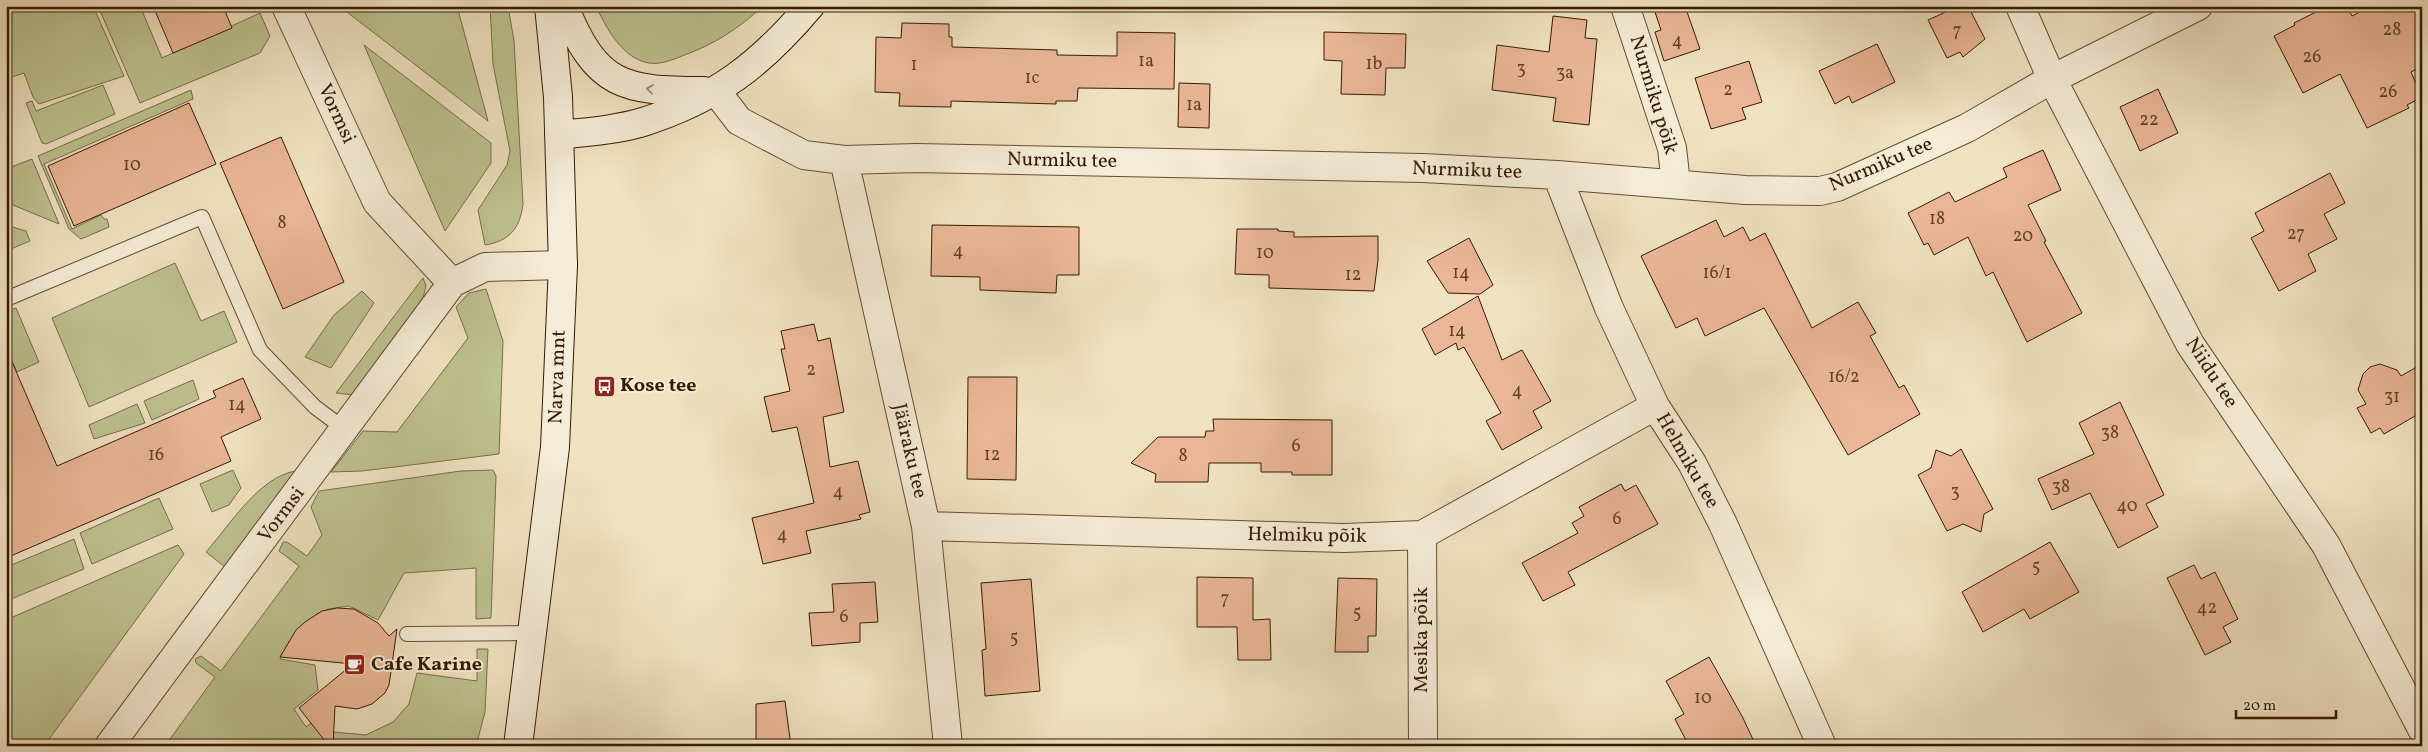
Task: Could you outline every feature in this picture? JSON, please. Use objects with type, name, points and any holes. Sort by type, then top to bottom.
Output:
[{"type":"street","name":"Vormsi","points":[[286,6],[377,202],[452,283]]},
{"type":"street","name":"Narva mnt","points":[[518,746],[555,447],[563,266],[559,135],[549,6]]},
{"type":"street","points":[[564,6],[586,51],[603,70],[617,80],[654,90],[716,91]]},
{"type":"street","points":[[559,135],[642,122],[716,91],[758,62],[780,42],[810,6]]},
{"type":"street","name":"Nurmiku põik","points":[[1625,6],[1672,148],[1676,184]]},
{"type":"street","name":"Niidu tee","points":[[2020,6],[2052,79],[2190,344],[2326,545],[2422,729]]},
{"type":"street","name":"Nurmiku tee","points":[[716,91],[739,121],[804,155],[844,160],[916,158],[1414,168],[1557,174],[1745,190],[1820,191],[1837,187],[1967,128],[2052,79],[2198,6]]},
{"type":"street","name":"Jääraku tee","points":[[844,160],[926,526],[948,746]]},
{"type":"street","name":"Helmiku tee","points":[[1557,174],[1609,308],[1655,406],[1692,462],[1723,524],[1822,746]]},
{"type":"street","name":"Vormsi","points":[[109,746],[452,283],[485,267],[563,266]]},
{"type":"street","name":"Helmiku põik","points":[[926,526],[1344,538],[1422,535],[1655,406]]},
{"type":"street","name":"Mesika põik","points":[[1422,535],[1423,746]]},
{"type":"lane","points":[[6,299],[202,218],[260,350],[315,407],[343,428]]},
{"type":"lane","points":[[407,634],[532,633]]},
{"type":"green space","points":[[6,6],[93,6],[124,76],[39,104],[33,97],[24,73],[9,78],[6,72]]},
{"type":"green space","points":[[98,6],[140,6],[162,58],[260,13],[270,36],[260,53],[140,103]]},
{"type":"green space","points":[[345,6],[457,6],[488,121],[347,12]]},
{"type":"green space","points":[[490,6],[508,6],[514,41],[523,204],[519,220],[512,232],[501,240],[485,245],[478,210],[507,165],[510,151],[493,64]]},
{"type":"green space","points":[[596,6],[763,6],[735,29],[716,41],[662,63],[649,63],[631,56],[623,49],[610,33]]},
{"type":"green space","points":[[364,45],[491,143],[491,163],[445,231]]},
{"type":"green space","points":[[103,85],[115,114],[46,144],[42,143],[26,103],[32,101],[36,111]]},
{"type":"green space","points":[[191,90],[193,99],[44,164],[72,229],[101,215],[104,219],[107,219],[109,227],[81,239],[69,229],[38,156]]},
{"type":"green space","points":[[32,159],[59,224],[13,205],[6,187],[6,169]]},
{"type":"green space","points":[[6,225],[26,231],[30,241],[6,251]]},
{"type":"green space","points":[[175,263],[201,321],[224,311],[237,342],[89,407],[52,318]]},
{"type":"green space","points":[[423,278],[426,286],[423,298],[353,395],[336,393]]},
{"type":"green space","points":[[486,289],[503,341],[499,454],[362,471],[331,472],[363,431],[397,432],[468,338],[456,307],[469,293]]},
{"type":"green space","points":[[362,291],[374,303],[331,368],[305,357],[334,315]]},
{"type":"green space","points":[[16,308],[39,362],[17,372],[6,347],[6,312]]},
{"type":"green space","points":[[193,380],[199,399],[152,420],[144,401]]},
{"type":"green space","points":[[137,404],[145,423],[94,439],[89,425]]},
{"type":"green space","points":[[233,470],[241,488],[229,505],[212,512],[200,484]]},
{"type":"green space","points":[[493,470],[496,476],[491,618],[476,619],[476,568],[404,573],[378,620],[349,606],[329,609],[317,614],[294,634],[280,659],[315,665],[318,690],[294,709],[306,727],[318,718],[333,732],[366,735],[393,722],[409,704],[417,673],[477,681],[477,649],[488,649],[485,712],[476,746],[165,746],[215,677],[196,663],[195,659],[201,656],[221,671],[299,566],[279,551],[283,542],[287,542],[307,556],[322,535],[311,507],[319,491],[461,471]]},
{"type":"green space","points":[[295,471],[225,567],[206,552],[235,516],[257,493],[282,475]]},
{"type":"green space","points":[[159,498],[173,529],[92,564],[80,533]]},
{"type":"green space","points":[[74,539],[84,569],[6,601],[6,584],[10,583],[9,566]]},
{"type":"green space","points":[[178,545],[184,554],[44,746],[6,746],[6,620]]},
{"type":"building","points":[[153,6],[223,6],[232,28],[173,53]]},
{"type":"building","points":[[1653,6],[1685,6],[1700,49],[1664,61],[1655,32],[1661,30]]},
{"type":"building","points":[[1959,6],[1968,6],[1985,39],[1963,57],[1960,52],[1947,58],[1928,20]]},
{"type":"building","points":[[2328,6],[2347,6],[2352,16],[2371,6],[2422,6],[2422,66],[2411,72],[2422,97],[2407,105],[2409,108],[2367,128],[2340,74],[2303,93],[2274,36],[2295,25],[2294,23]]},
{"type":"building","points":[[1553,16],[1587,20],[1585,38],[1597,39],[1589,125],[1553,121],[1556,98],[1492,90],[1497,45],[1549,52]]},
{"type":"building","points":[[902,23],[949,24],[949,37],[952,37],[952,47],[1057,50],[1057,55],[1117,56],[1117,32],[1175,33],[1174,89],[1078,88],[1077,101],[1056,101],[1056,104],[951,101],[951,107],[899,106],[900,93],[875,92],[876,37],[901,38]]},
{"type":"building","points":[[1324,32],[1406,34],[1405,68],[1386,68],[1385,95],[1341,94],[1342,61],[1324,60]]},
{"type":"building","points":[[1877,44],[1895,82],[1852,103],[1849,96],[1835,104],[1819,71]]},
{"type":"building","points":[[1749,61],[1762,102],[1742,108],[1746,119],[1711,129],[1695,78]]},
{"type":"building","points":[[1179,83],[1210,84],[1209,128],[1178,127]]},
{"type":"building","points":[[2158,89],[2178,133],[2140,151],[2120,107]]},
{"type":"building","points":[[189,103],[216,164],[74,226],[48,166]]},
{"type":"building","points":[[281,137],[344,282],[283,309],[220,163]]},
{"type":"building","points":[[2043,150],[2061,190],[2028,205],[2046,241],[2044,242],[2082,313],[2027,342],[1993,272],[1986,276],[1968,237],[1934,255],[1928,243],[1924,245],[1908,213],[1949,192],[1955,202],[2007,177],[2003,168]]},
{"type":"building","points":[[2330,173],[2345,203],[2324,214],[2337,239],[2308,254],[2316,271],[2279,291],[2251,238],[2264,231],[2255,213]]},
{"type":"building","points":[[1716,220],[1724,237],[1743,227],[1750,241],[1765,233],[1812,328],[1858,302],[1876,333],[1870,336],[1899,388],[1904,385],[1920,414],[1848,455],[1764,308],[1705,336],[1697,318],[1676,328],[1641,256]]},
{"type":"building","points":[[932,225],[1079,227],[1079,275],[1057,275],[1056,293],[980,290],[980,277],[931,276]]},
{"type":"building","points":[[1237,229],[1278,229],[1278,231],[1294,232],[1294,237],[1378,236],[1378,260],[1374,291],[1269,288],[1269,275],[1235,274]]},
{"type":"building","points":[[1469,238],[1493,285],[1480,294],[1448,293],[1427,261]]},
{"type":"building","points":[[1478,296],[1502,360],[1522,350],[1551,401],[1533,411],[1542,428],[1502,450],[1486,421],[1501,413],[1464,347],[1458,350],[1456,343],[1435,355],[1422,329]]},
{"type":"building","points":[[814,324],[818,341],[830,338],[844,412],[823,417],[830,467],[858,461],[870,512],[859,515],[861,519],[806,531],[811,553],[763,564],[752,518],[814,503],[797,427],[772,432],[764,397],[790,391],[781,349],[785,349],[781,331]]},
{"type":"building","points":[[6,348],[57,466],[216,397],[213,391],[243,378],[261,419],[221,437],[231,461],[6,558]]},
{"type":"building","points":[[2380,364],[2397,370],[2401,376],[2422,364],[2422,412],[2384,434],[2380,428],[2371,433],[2357,408],[2366,404],[2358,390],[2363,374],[2370,367]]},
{"type":"building","points":[[968,377],[1017,377],[1016,480],[967,479]]},
{"type":"building","points":[[2120,402],[2164,495],[2146,504],[2158,527],[2118,548],[2090,493],[2052,510],[2038,479],[2094,454],[2079,423]]},
{"type":"building","points":[[1213,419],[1332,420],[1332,475],[1292,475],[1292,472],[1261,472],[1261,463],[1209,463],[1208,482],[1155,482],[1156,474],[1131,463],[1158,437],[1205,437],[1206,431],[1214,431]]},
{"type":"building","points":[[1961,449],[1993,509],[1984,514],[1981,532],[1963,524],[1947,531],[1918,475],[1931,468],[1936,450],[1951,456]]},
{"type":"building","points":[[1621,484],[1625,491],[1636,485],[1658,524],[1568,572],[1575,585],[1543,601],[1522,563],[1578,533],[1572,523],[1584,516],[1579,507]]},
{"type":"building","points":[[2050,542],[2079,592],[2030,619],[2024,609],[1983,632],[1962,592]]},
{"type":"building","points":[[2194,565],[2201,579],[2215,572],[2238,619],[2223,627],[2231,642],[2205,655],[2167,578]]},
{"type":"building","points":[[1197,577],[1253,578],[1253,620],[1270,619],[1271,660],[1238,660],[1237,627],[1197,627]]},
{"type":"building","points":[[1338,578],[1377,579],[1376,636],[1368,636],[1368,652],[1335,652]]},
{"type":"building","points":[[1031,579],[1040,691],[985,696],[982,650],[986,649],[981,583]]},
{"type":"building","points":[[875,582],[878,622],[860,623],[860,642],[812,646],[809,613],[834,612],[832,584]]},
{"type":"building","name":"Cafe Karine","points":[[337,608],[354,609],[378,623],[389,636],[397,629],[389,685],[385,693],[372,704],[357,709],[335,706],[333,746],[329,746],[299,708],[353,664],[280,657],[296,630],[305,622],[322,611]]},
{"type":"building","points":[[1709,657],[1743,718],[1756,746],[1689,746],[1675,719],[1684,714],[1666,681]]},
{"type":"building","points":[[785,701],[791,746],[756,746],[756,704]]},
{"type":"place","name":"Kose tee","points":[[604,386]]},
{"type":"place","name":"Cafe Karine","points":[[355,665]]}]
